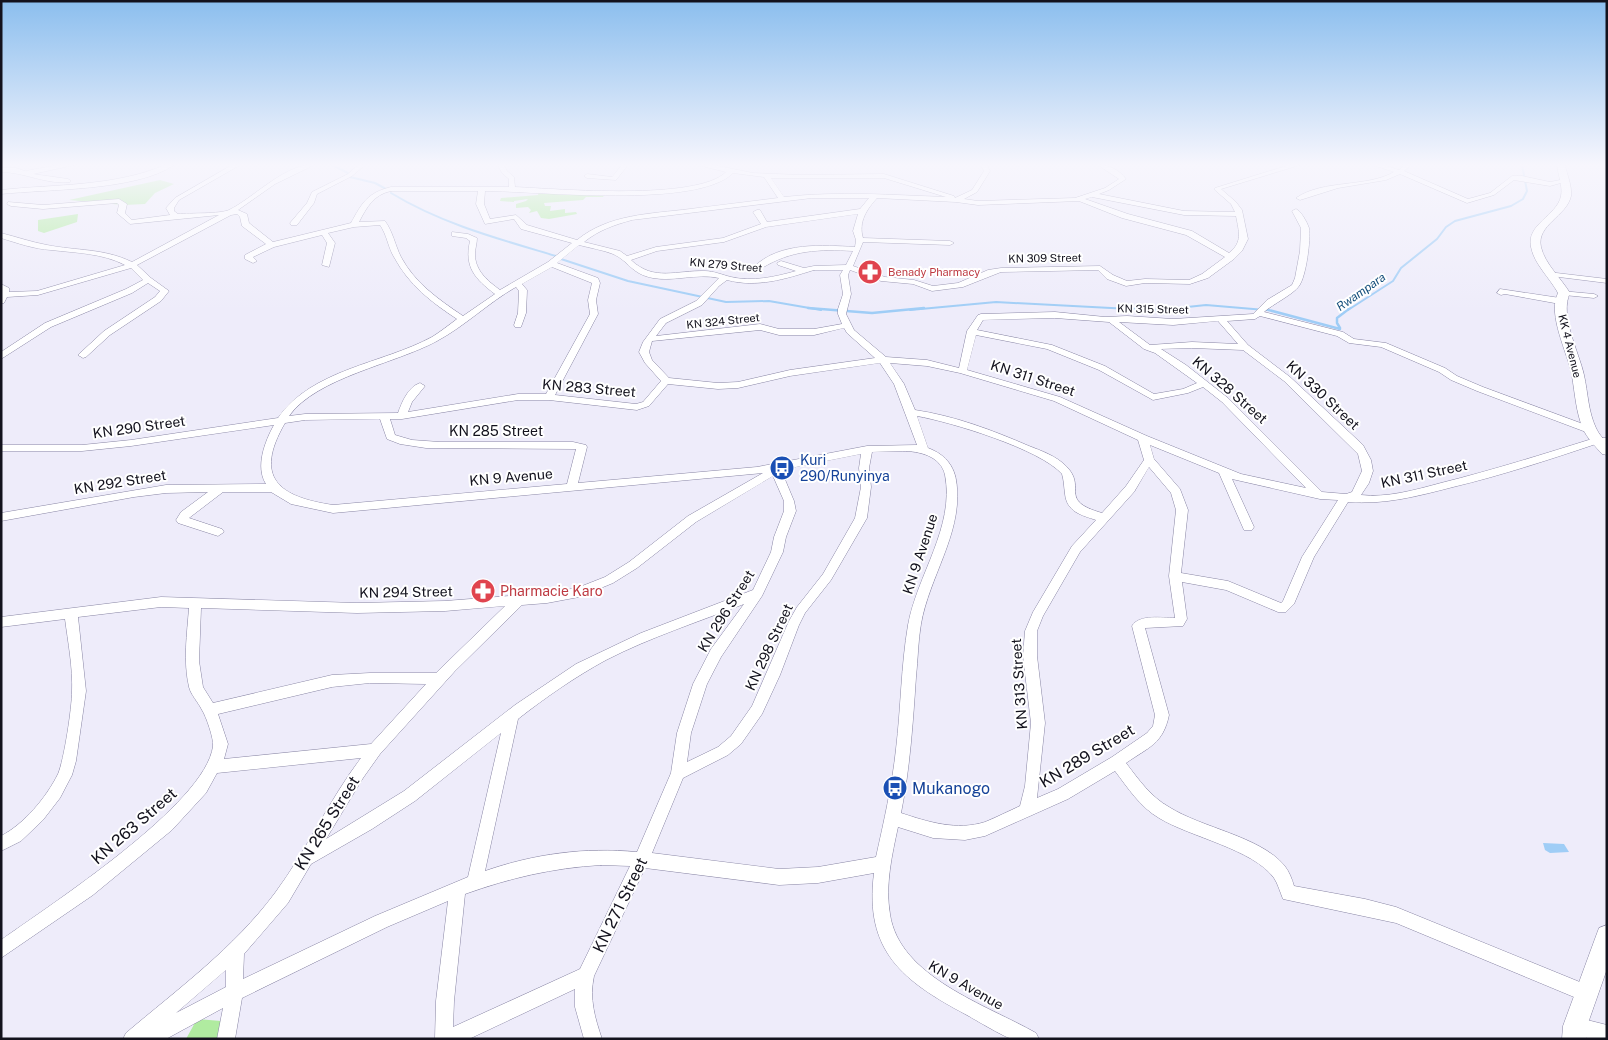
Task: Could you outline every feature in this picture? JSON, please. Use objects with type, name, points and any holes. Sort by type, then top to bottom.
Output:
[{"type":"main road","name":"KK 4 Avenue","points":[[1555,214],[1537,233],[1535,238],[1540,256],[1562,297],[1567,342],[1578,374],[1582,404],[1590,430],[1603,441],[1607,451]]},
{"type":"main road","points":[[1574,1032],[1607,936]]},
{"type":"street","points":[[122,214],[130,222],[204,214]]},
{"type":"street","points":[[173,214],[177,216]]},
{"type":"street","points":[[3,294],[38,293],[132,265],[227,214]]},
{"type":"street","points":[[243,214],[245,224],[271,245]]},
{"type":"street","points":[[294,223],[302,214]]},
{"type":"street","points":[[354,225],[360,214]]},
{"type":"street","name":"KN 279 Street","points":[[484,214],[488,222],[516,217],[527,229],[609,251],[626,259],[644,274],[655,276],[699,273],[744,280],[773,280],[802,270],[848,267]]},
{"type":"street","points":[[275,488],[269,480],[266,468],[268,454],[280,421],[306,394],[322,385],[423,345],[516,283],[551,264],[598,229],[618,221],[674,214]]},
{"type":"street","points":[[758,214],[765,225]]},
{"type":"street","points":[[626,259],[656,249],[724,240],[765,225],[844,214]]},
{"type":"street","points":[[861,214],[857,231],[859,244],[844,275],[847,294],[842,314],[850,331],[883,360],[899,384],[912,412],[924,450]]},
{"type":"street","points":[[1118,214],[1189,232],[1231,256],[1239,249],[1244,239],[1239,214],[1182,214]]},
{"type":"street","name":"KN 315 Street","points":[[971,330],[981,317],[1055,315],[1112,320],[1183,322],[1250,317],[1259,313],[1270,302],[1295,286],[1299,278],[1304,251],[1305,228],[1297,214]]},
{"type":"street","points":[[253,261],[248,257],[271,245],[354,225],[384,224],[398,259],[415,283],[428,297],[462,319]]},
{"type":"street","points":[[324,233],[331,243],[326,266]]},
{"type":"street","points":[[455,234],[468,236],[474,240],[470,253],[475,269],[484,282],[500,294]]},
{"type":"street","points":[[1,235],[49,248],[88,251],[132,265],[148,280],[165,291],[163,295],[115,327],[83,354]]},
{"type":"street","points":[[759,266],[770,258],[802,248],[859,244],[950,243]]},
{"type":"street","name":"KN 309 Street","points":[[848,267],[884,279],[914,282],[932,289],[960,285],[991,272],[1001,270],[1100,268],[1102,272],[1121,283],[1145,281],[1190,282],[1205,276],[1231,256]]},
{"type":"street","points":[[781,263],[802,270]]},
{"type":"street","points":[[549,397],[594,314],[592,300],[596,283],[595,280],[588,277],[551,264]]},
{"type":"street","points":[[1551,274],[1607,281]]},
{"type":"street","points":[[726,278],[716,284],[699,303],[663,321],[649,339],[644,352],[648,361],[666,381],[718,386],[738,385],[814,369],[883,360]]},
{"type":"street","points":[[1,356],[48,325],[129,291],[148,280]]},
{"type":"street","points":[[516,283],[523,290],[522,313],[518,325]]},
{"type":"street","points":[[1501,294],[1505,291],[1562,297],[1594,296]]},
{"type":"street","points":[[1259,313],[1340,334],[1352,341],[1383,345],[1442,370],[1454,378],[1480,389],[1590,430]]},
{"type":"street","name":"KN 330 Street","points":[[1220,319],[1245,347],[1287,379],[1359,447],[1366,457],[1368,468],[1363,484],[1356,495],[1345,498]]},
{"type":"street","name":"KN 328 Street","points":[[1112,320],[1147,347],[1158,351],[1183,367],[1239,413],[1307,484],[1320,495]]},
{"type":"street","name":"KN 324 Street","points":[[649,339],[760,327],[778,332],[814,332],[848,325]]},
{"type":"street","points":[[962,371],[967,360],[971,330],[1048,347],[1102,368],[1153,397],[1184,391],[1203,384]]},
{"type":"street","points":[[1147,347],[1192,345],[1245,347]]},
{"type":"street","name":"KN 311 Street","points":[[883,360],[927,363],[1057,398],[1143,438],[1260,483],[1345,498],[1369,500],[1409,495],[1519,466],[1603,441]]},
{"type":"street","name":"KN 283 Street","points":[[280,421],[305,417],[402,416],[518,397],[549,397],[637,407],[646,404],[666,381]]},
{"type":"street","points":[[402,416],[407,401],[420,386]]},
{"type":"street","points":[[912,412],[973,425],[1033,451],[1061,467],[1070,480],[1070,500],[1078,509],[1103,518]]},
{"type":"street","name":"KN 285 Street","points":[[384,416],[391,437],[408,442],[471,446],[582,446],[572,487]]},
{"type":"street","name":"KN 290 Street","points":[[1,448],[82,448],[131,443],[280,421]]},
{"type":"street","points":[[1143,438],[1149,460]]},
{"type":"street","name":"KN 9 Avenue","points":[[275,488],[287,497],[306,505],[333,509],[359,508],[456,497],[777,469],[831,455],[867,449],[899,447],[924,450],[941,459],[950,472],[952,490],[948,523],[917,613],[912,641],[900,777],[894,818],[883,864],[881,909],[884,928],[900,958],[918,975],[946,993],[1030,1039]]},
{"type":"street","name":"KN 298 Street","points":[[678,773],[723,750],[741,735],[756,714],[793,624],[801,610],[827,577],[861,518],[866,487],[864,468],[867,449]]},
{"type":"street","name":"KN 313 Street","points":[[1027,810],[1032,786],[1038,723],[1030,656],[1030,631],[1059,575],[1076,549],[1130,489],[1149,460]]},
{"type":"street","name":"KN 289 Street","points":[[894,818],[933,831],[964,833],[985,829],[1063,794],[1117,762],[1152,737],[1161,723],[1162,715],[1138,626],[1144,623],[1179,623],[1181,619],[1175,576],[1182,510],[1176,492],[1149,460]]},
{"type":"street","name":"KN 296 Street","points":[[678,773],[684,733],[700,684],[716,654],[758,592],[777,552],[780,537],[790,511],[789,500],[777,469]]},
{"type":"street","name":"KN 294 Street","points":[[1,622],[135,604],[357,608],[445,606],[518,601],[579,592],[609,580],[633,565],[692,519],[777,469]]},
{"type":"street","points":[[1223,470],[1248,527]]},
{"type":"street","name":"KN 292 Street","points":[[1,517],[134,493],[181,488],[275,488]]},
{"type":"street","points":[[218,532],[182,520],[185,515],[220,489]]},
{"type":"street","points":[[1175,576],[1228,586],[1282,608],[1288,604],[1308,557],[1345,498]]},
{"type":"street","points":[[305,860],[379,816],[422,787],[511,718],[581,668],[651,634],[758,592]]},
{"type":"street","name":"KN 265 Street","points":[[132,1039],[236,951],[282,897],[358,773],[375,750],[439,679],[518,601]]},
{"type":"street","name":"KN 263 Street","points":[[1,950],[87,889],[167,825],[202,788],[217,758],[221,744],[210,710],[196,688],[192,661],[195,604]]},
{"type":"street","points":[[1,844],[16,836],[38,815],[56,793],[65,775],[69,761],[79,691],[71,613]]},
{"type":"street","points":[[210,710],[332,681],[370,678],[439,679]]},
{"type":"street","points":[[474,884],[511,718]]},
{"type":"street","points":[[213,767],[375,750]]},
{"type":"street","points":[[1117,762],[1141,794],[1161,812],[1248,850],[1268,862],[1279,870],[1289,893],[1365,907],[1396,915],[1586,993]]},
{"type":"street","name":"KN 271 Street","points":[[593,1039],[582,1003],[582,988],[586,975],[641,860],[678,773]]},
{"type":"street","points":[[149,1039],[234,993],[376,924],[457,890],[519,868],[559,861],[600,857],[641,860],[780,877],[820,875],[883,864]]},
{"type":"street","points":[[457,890],[445,1001],[446,1039],[586,975]]},
{"type":"street","points":[[226,1039],[234,993],[236,951]]},
{"type":"street","points":[[1574,1032],[1607,1034]]},
{"type":"green space","points":[[78,214],[77,222],[44,233],[38,231],[38,220]]},
{"type":"green space","points":[[538,214],[577,214],[549,219],[541,218]]},
{"type":"green space","points":[[197,1019],[221,1021],[218,1039],[186,1039]]},
{"type":"water","points":[[1543,843],[1564,844],[1569,852],[1550,853],[1545,850]]},
{"type":"waterway","points":[[429,214],[492,237],[556,256]]},
{"type":"waterway","name":"Rwampara","points":[[1348,310],[1393,281],[1401,268],[1437,239],[1446,227],[1455,221],[1483,214]]},
{"type":"waterway","points":[[561,259],[628,281],[726,302],[769,301],[811,308]]},
{"type":"waterway","points":[[910,310],[996,302],[1149,310]]},
{"type":"waterway","points":[[1159,310],[1206,305],[1265,310]]},
{"type":"waterway","points":[[811,308],[872,313],[924,308]]},
{"type":"waterway","points":[[811,308],[821,310]]},
{"type":"waterway","points":[[1124,308],[1156,310],[1172,308]]},
{"type":"waterway","points":[[1261,308],[1340,329]]},
{"type":"waterway","name":"Rwampara","points":[[1340,328],[1337,318],[1350,308]]},
{"type":"place","name":"Benady Pharmacy","points":[[870,272]]},
{"type":"place","name":"Kuri 290/Runyinya","points":[[782,468]]},
{"type":"place","name":"Pharmacie Karo","points":[[483,591]]},
{"type":"place","name":"Mukanogo","points":[[895,788]]}]
